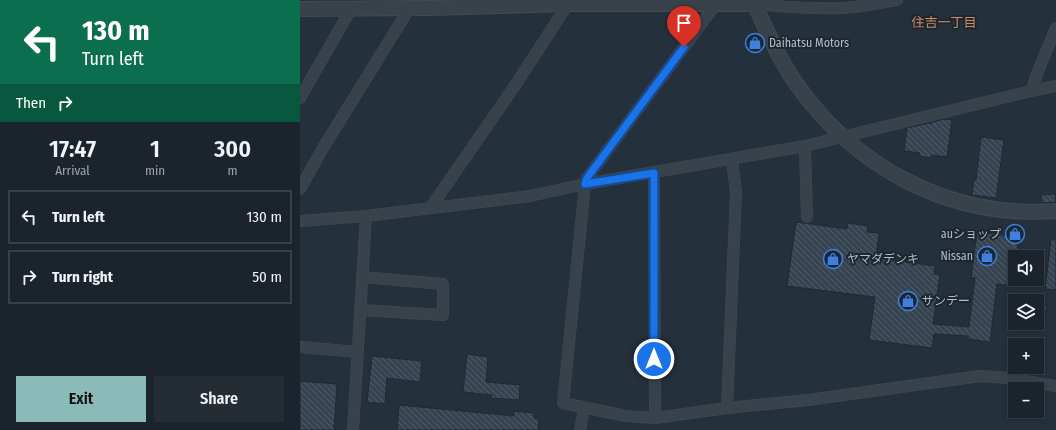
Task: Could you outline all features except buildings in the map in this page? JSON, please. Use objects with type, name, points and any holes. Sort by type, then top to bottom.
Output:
[{"type":"street","points":[[300,10],[409,9],[568,4],[716,4],[753,2],[788,8],[843,8],[897,0]]},
{"type":"street","points":[[753,2],[775,47],[794,81],[809,101],[850,144],[881,167],[946,199],[994,210],[1034,212],[1056,210]]},
{"type":"street","points":[[431,207],[511,91],[568,4]]},
{"type":"street","points":[[716,4],[587,178],[585,184],[563,403],[584,409],[626,416],[655,418],[727,408],[808,400],[980,376],[1008,378],[1056,386]]},
{"type":"street","points":[[300,98],[351,9]]},
{"type":"street","points":[[300,189],[323,148],[409,9]]},
{"type":"street","points":[[1031,91],[1056,28]]},
{"type":"street","points":[[300,221],[366,216],[530,196],[585,184],[805,146],[1056,86]]},
{"type":"street","points":[[805,146],[807,216]]},
{"type":"street","points":[[727,408],[736,193],[732,158]]},
{"type":"street","points":[[654,173],[655,418]]},
{"type":"street","points":[[353,430],[366,216]]},
{"type":"street","points":[[360,310],[443,315],[444,284],[362,277]]},
{"type":"street","points":[[300,347],[357,352]]},
{"type":"street","points":[[580,430],[584,409]]},
{"type":"place","name":"Daihatsu Motors","points":[[755,43]]},
{"type":"place","name":"auショップ","points":[[1015,234]]},
{"type":"place","name":"Nissan","points":[[987,256]]},
{"type":"place","name":"ヤマダデンキ","points":[[833,259]]},
{"type":"place","name":"サンデー","points":[[908,301]]},
{"type":"district","name":"住吉一丁目","points":[[944,22]]},
{"type":"route","points":[[654,359],[654,173],[585,184],[587,178],[684,47]]}]
